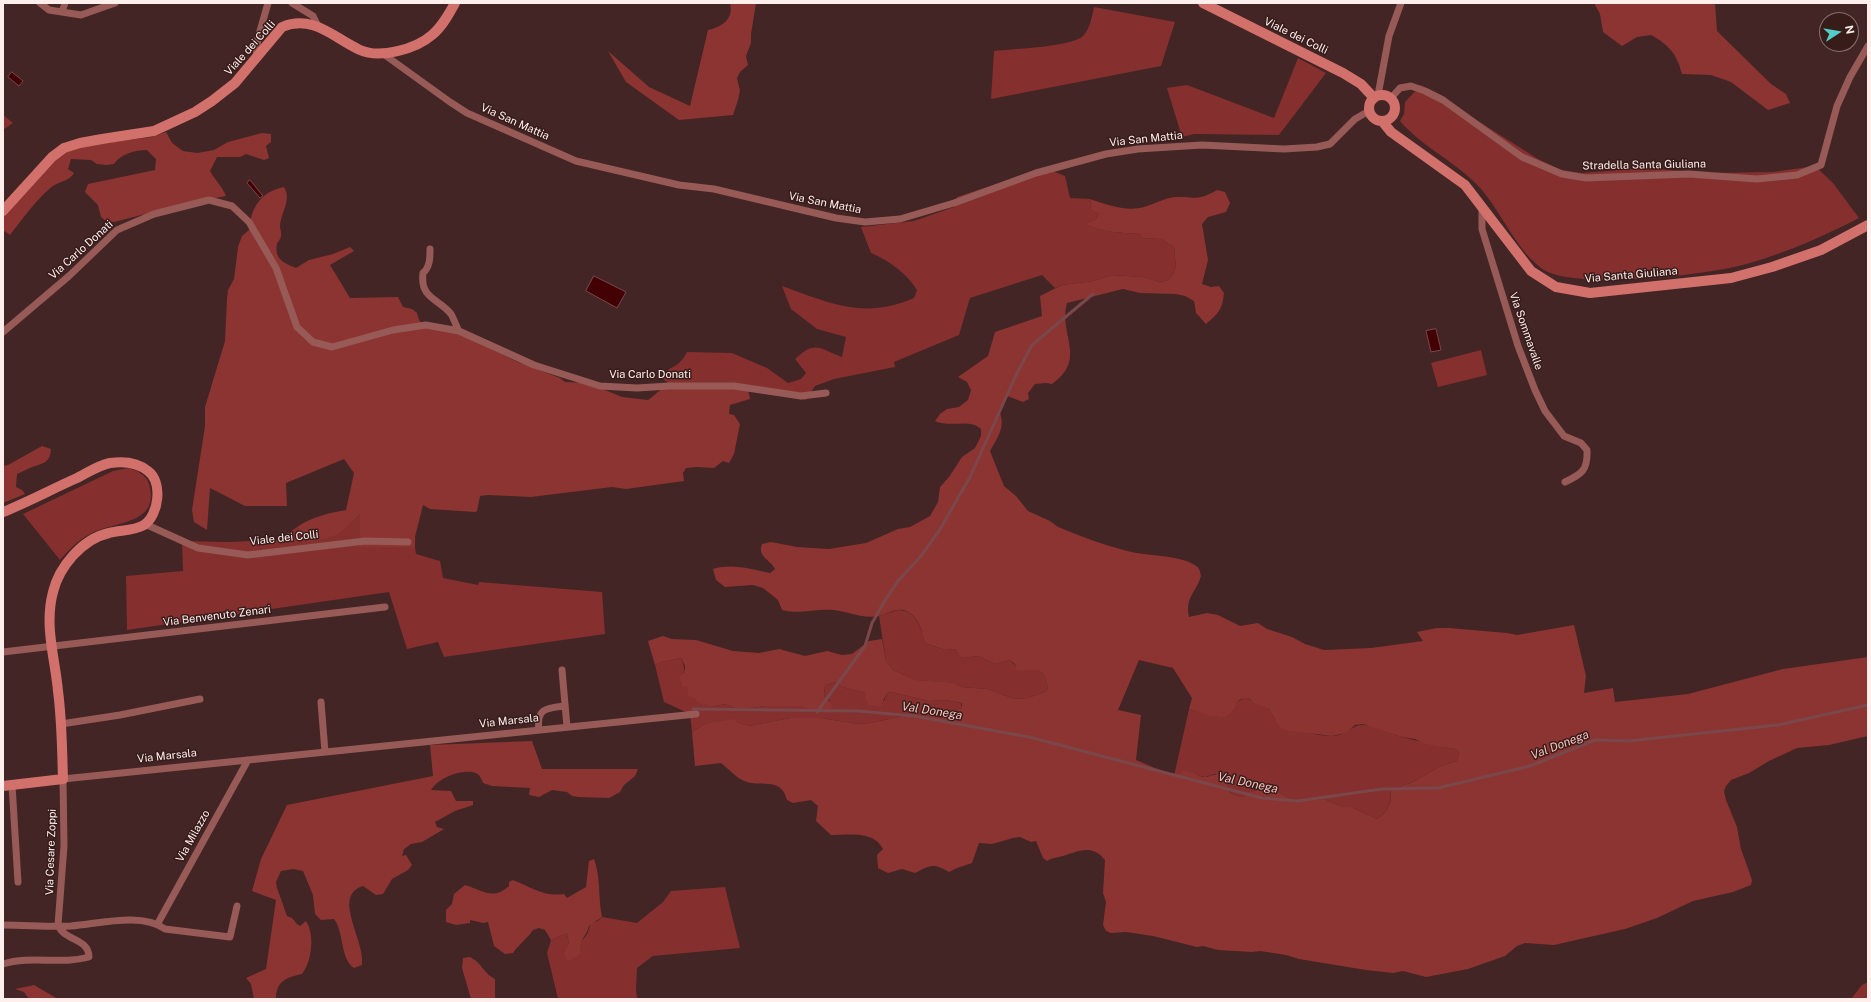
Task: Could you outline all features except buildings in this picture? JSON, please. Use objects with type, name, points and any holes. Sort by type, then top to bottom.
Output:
[{"type":"street","points":[[40,3],[49,10],[81,15],[115,3]]},
{"type":"street","points":[[62,12],[65,3]]},
{"type":"street","points":[[256,57],[258,38],[268,3]]},
{"type":"street","points":[[292,3],[313,16],[318,26]]},
{"type":"street","name":"Viale dei Colli","points":[[3,211],[42,167],[64,148],[102,139],[154,132],[212,101],[235,83],[282,27],[293,22],[318,26],[362,51],[382,53],[411,48],[433,35],[445,20],[455,3]]},
{"type":"street","name":"Viale dei Colli","points":[[1202,3],[1342,73],[1361,84],[1376,96]]},
{"type":"street","points":[[1376,96],[1387,96],[1395,103],[1392,118],[1382,122],[1374,118],[1369,111],[1370,102],[1376,96],[1389,36],[1401,3]]},
{"type":"street","name":"Stradella Santa Giuliana","points":[[1391,98],[1400,88],[1412,86],[1425,91],[1443,100],[1522,157],[1562,174],[1586,178],[1689,174],[1757,179],[1797,175],[1821,165],[1837,106],[1850,77],[1868,46]]},
{"type":"street","name":"Via San Mattia","points":[[382,53],[467,113],[576,161],[679,185],[714,189],[836,218],[865,222],[900,219],[954,203],[1036,173],[1106,154],[1138,149],[1202,145],[1284,150],[1317,148],[1330,144],[1355,119],[1369,111]]},
{"type":"street","name":"Via Santa Giuliana","points":[[1382,122],[1391,132],[1465,185],[1531,271],[1556,287],[1590,292],[1732,278],[1772,267],[1821,250],[1868,225]]},
{"type":"street","name":"Via Carlo Donati","points":[[3,332],[58,285],[117,230],[154,214],[210,200],[232,206],[249,222],[276,268],[297,328],[313,342],[332,347],[393,330],[426,325],[459,331],[534,365],[600,386],[637,388],[669,386],[734,386],[801,396],[826,393]]},
{"type":"street","name":"Via Sommavalle","points":[[1482,208],[1482,229],[1516,338],[1535,390],[1545,411],[1564,436],[1581,443],[1587,450],[1588,461],[1578,476],[1565,482]]},
{"type":"street","points":[[430,249],[430,258],[427,270],[423,273],[422,283],[426,293],[450,314],[459,331]]},
{"type":"street","points":[[3,512],[109,464],[133,463],[150,472],[157,490],[157,502],[154,513],[144,524],[133,529],[107,533],[89,542],[76,552],[62,570],[53,592],[49,629],[58,690],[63,779]]},
{"type":"street","name":"Viale dei Colli","points":[[144,524],[198,548],[248,555],[365,541],[408,542]]},
{"type":"street","name":"Via Benvenuto Zenari","points":[[51,647],[385,607]]},
{"type":"street","points":[[3,652],[51,647]]},
{"type":"street","points":[[562,670],[567,727]]},
{"type":"street","points":[[61,724],[200,700]]},
{"type":"street","points":[[321,702],[325,752]]},
{"type":"street","points":[[539,730],[539,717],[546,708],[565,706]]},
{"type":"street","name":"Via Marsala","points":[[18,882],[8,786],[63,779],[696,714]]},
{"type":"street","name":"Via Milazzo","points":[[158,923],[248,760]]},
{"type":"street","name":"Via Cesare Zoppi","points":[[58,925],[64,846],[63,779]]},
{"type":"street","points":[[3,925],[70,926],[111,921],[158,923],[165,929],[230,937],[237,906]]},
{"type":"street","points":[[3,964],[19,960],[52,960],[89,957],[89,951],[85,945],[62,933],[58,925]]},
{"type":"shaded area","points":[[730,3],[756,3],[751,43],[746,56],[748,65],[740,72],[737,78],[740,91],[733,115],[679,120],[626,82],[608,51],[649,87],[690,106],[708,30],[718,27],[726,21],[730,14]]},
{"type":"shaded area","points":[[1594,3],[1715,3],[1717,31],[1771,84],[1786,94],[1790,103],[1768,110],[1731,82],[1711,75],[1682,74],[1675,56],[1663,42],[1651,35],[1637,37],[1622,46],[1603,32],[1600,14]]},
{"type":"shaded area","points":[[1094,7],[1175,22],[1161,66],[991,99],[994,51],[1054,45],[1076,40],[1083,36],[1087,30]]},
{"type":"shaded area","points":[[1298,58],[1326,73],[1279,135],[1194,134],[1182,137],[1167,88],[1187,85],[1274,118]]},
{"type":"shaded area","points":[[12,72],[23,81],[19,86],[8,77]]},
{"type":"shaded area","points":[[1421,85],[1538,159],[1561,170],[1582,173],[1645,168],[1709,173],[1773,172],[1815,166],[1833,183],[1859,218],[1792,249],[1764,259],[1731,268],[1677,276],[1614,280],[1561,276],[1544,270],[1534,262],[1518,243],[1489,199],[1472,179],[1409,131],[1400,121],[1404,114],[1405,102]]},
{"type":"shaded area","points":[[3,115],[13,123],[3,130]]},
{"type":"shaded area","points":[[166,132],[172,143],[183,151],[197,153],[214,150],[228,142],[262,133],[271,134],[271,142],[266,146],[269,158],[264,160],[246,154],[240,157],[217,157],[210,171],[223,189],[226,196],[188,203],[114,222],[106,221],[101,217],[98,205],[85,192],[88,184],[155,170],[156,159],[147,150],[129,153],[120,158],[114,164],[106,165],[97,164],[91,160],[71,159],[68,169],[74,173],[72,176],[48,190],[30,209],[10,235],[3,230],[3,216],[61,154],[88,145],[152,137]]},
{"type":"shaded area","points":[[1045,168],[1065,176],[1070,198],[1090,199],[1091,210],[1099,214],[1096,219],[1084,224],[1111,232],[1138,233],[1145,238],[1161,239],[1174,247],[1176,268],[1169,280],[1160,282],[1143,277],[1111,275],[1094,281],[1062,285],[1055,288],[1042,275],[970,298],[959,335],[894,362],[895,367],[834,379],[815,386],[806,400],[748,389],[669,383],[663,379],[665,373],[679,363],[687,352],[732,353],[767,368],[788,383],[801,379],[806,373],[795,359],[808,349],[822,349],[842,357],[846,337],[817,329],[791,309],[782,286],[847,307],[879,308],[914,298],[917,290],[913,284],[903,273],[891,264],[871,253],[861,227],[914,221],[954,207],[957,197]]},
{"type":"shaded area","points":[[250,180],[263,196],[260,198],[247,183]]},
{"type":"shaded area","points":[[284,187],[287,201],[280,226],[281,237],[276,249],[279,257],[284,262],[296,268],[309,260],[333,254],[350,247],[354,251],[330,265],[350,298],[398,297],[403,307],[412,309],[417,313],[419,320],[425,326],[457,328],[482,345],[520,363],[531,365],[539,370],[560,378],[565,382],[588,383],[622,397],[648,400],[669,383],[748,389],[750,399],[730,405],[729,414],[734,415],[740,424],[734,454],[729,463],[723,461],[714,468],[686,468],[683,473],[684,481],[626,489],[612,487],[531,497],[480,496],[477,511],[475,512],[430,509],[423,505],[415,537],[415,547],[359,547],[360,514],[342,531],[330,538],[322,540],[305,539],[297,527],[320,516],[346,510],[354,473],[344,459],[286,483],[287,506],[245,506],[210,488],[207,530],[194,522],[192,510],[205,426],[205,407],[225,341],[228,290],[234,279],[238,247],[242,236],[249,230],[252,214],[259,202],[269,193]]},
{"type":"shaded area","points":[[1217,190],[1225,192],[1230,203],[1226,212],[1208,217],[1202,224],[1208,260],[1202,284],[1211,287],[1219,286],[1224,293],[1219,311],[1206,324],[1196,313],[1194,301],[1185,296],[1176,294],[1140,293],[1123,289],[1067,303],[1065,314],[1070,356],[1068,365],[1063,375],[1052,384],[1035,384],[1028,393],[1029,399],[1023,402],[1007,396],[999,410],[1002,422],[1000,432],[990,451],[1004,486],[1016,496],[1028,511],[1050,521],[1058,527],[1118,549],[1135,553],[1171,557],[1187,561],[1195,565],[1199,569],[1201,576],[1188,605],[1189,617],[1207,613],[1218,615],[1240,626],[1258,623],[1267,629],[1324,650],[1371,648],[1423,641],[1417,632],[1437,628],[1517,635],[1574,625],[1586,676],[1584,693],[1613,688],[1615,702],[1688,694],[1783,669],[1868,657],[1868,736],[1829,745],[1797,748],[1769,761],[1749,773],[1731,780],[1726,786],[1724,791],[1726,800],[1737,827],[1741,849],[1752,880],[1751,885],[1733,892],[1693,901],[1657,918],[1625,929],[1554,945],[1525,943],[1517,946],[1505,956],[1468,969],[1426,977],[1403,971],[1393,973],[1366,970],[1260,951],[1218,950],[1203,946],[1197,947],[1153,936],[1126,932],[1111,933],[1106,931],[1103,925],[1106,902],[1103,893],[1105,860],[1094,851],[1089,850],[1077,851],[1047,861],[1043,858],[1036,841],[1031,842],[1020,837],[992,844],[979,843],[972,863],[949,872],[939,867],[932,866],[915,873],[902,869],[888,873],[878,868],[877,855],[883,849],[879,843],[867,836],[853,834],[831,835],[816,821],[818,806],[811,800],[793,803],[787,800],[781,788],[771,784],[744,781],[721,763],[695,766],[692,732],[705,724],[733,719],[749,726],[790,718],[821,718],[858,724],[903,716],[923,716],[962,708],[962,703],[945,700],[929,701],[891,692],[887,693],[880,707],[869,705],[865,698],[866,693],[842,687],[835,682],[825,685],[824,695],[833,706],[829,710],[816,712],[799,706],[764,706],[740,710],[724,704],[713,707],[698,703],[695,698],[688,696],[687,687],[683,687],[679,676],[684,674],[685,666],[681,658],[661,662],[655,665],[648,641],[663,636],[672,639],[696,640],[733,651],[759,653],[779,649],[805,656],[827,651],[842,655],[852,654],[869,641],[882,639],[886,661],[893,670],[916,680],[955,683],[961,687],[988,689],[1014,699],[1028,698],[1047,691],[1048,687],[1043,673],[1039,671],[1017,670],[1015,664],[1010,660],[996,664],[978,656],[963,658],[959,656],[955,649],[945,650],[925,643],[918,621],[904,610],[897,610],[873,617],[834,610],[795,612],[782,610],[778,600],[763,588],[753,585],[725,587],[716,580],[713,569],[720,567],[735,567],[748,568],[770,573],[775,569],[761,552],[762,544],[771,542],[797,547],[829,549],[866,543],[898,529],[910,527],[930,516],[938,502],[940,487],[949,477],[962,457],[975,448],[981,436],[981,429],[971,424],[947,424],[935,421],[940,414],[947,409],[959,407],[968,400],[971,390],[967,382],[958,377],[988,356],[995,332],[1042,316],[1040,296],[1062,285],[1094,281],[1111,275],[1143,277],[1160,282],[1169,280],[1176,268],[1174,247],[1161,239],[1144,238],[1138,233],[1110,232],[1084,224],[1096,219],[1099,214],[1091,210],[1090,199],[1117,207],[1130,209],[1144,207],[1176,197],[1196,198],[1205,196]],"holes":[[[1139,660],[1173,668],[1192,698],[1189,709],[1203,714],[1218,717],[1227,716],[1231,714],[1240,700],[1250,699],[1254,703],[1270,710],[1276,722],[1283,730],[1332,736],[1346,733],[1355,725],[1363,724],[1402,737],[1415,739],[1425,744],[1455,749],[1459,752],[1457,761],[1441,766],[1413,782],[1390,790],[1390,803],[1384,814],[1377,819],[1351,807],[1343,807],[1324,799],[1295,801],[1277,791],[1264,788],[1250,792],[1243,797],[1229,791],[1225,780],[1218,775],[1204,777],[1190,772],[1182,772],[1174,776],[1136,760],[1141,715],[1118,710]]]},
{"type":"shaded area","points":[[594,276],[626,292],[617,308],[586,291]]},
{"type":"shaded area","points":[[1436,329],[1441,350],[1431,352],[1426,331]]},
{"type":"shaded area","points":[[1481,350],[1487,375],[1438,387],[1431,363]]},
{"type":"shaded area","points":[[42,446],[51,449],[48,460],[17,474],[16,487],[22,490],[25,494],[3,503],[3,466],[8,465]]},
{"type":"shaded area","points":[[128,468],[141,473],[148,481],[151,497],[148,507],[142,514],[133,520],[86,536],[60,560],[23,514],[113,471]]},
{"type":"shaded area","points":[[361,513],[359,546],[415,547],[416,554],[440,561],[443,578],[478,585],[479,582],[602,592],[605,634],[444,657],[438,642],[407,649],[389,592],[127,630],[126,576],[183,571],[182,541],[227,542],[278,540],[297,527],[305,539],[322,539],[330,537],[343,530]]},
{"type":"shaded area","points":[[898,610],[910,613],[914,617],[920,626],[925,643],[945,650],[955,649],[959,656],[963,658],[978,656],[996,664],[1010,660],[1021,671],[1035,669],[1043,673],[1048,687],[1047,691],[1028,698],[1014,699],[988,689],[961,687],[955,683],[916,680],[893,670],[886,661],[879,616]]},
{"type":"shaded area","points":[[681,658],[684,666],[686,685],[689,690],[697,698],[713,707],[724,704],[740,710],[764,706],[799,706],[817,712],[830,701],[824,695],[825,685],[835,682],[842,687],[866,693],[884,701],[887,693],[891,692],[929,701],[945,700],[961,703],[962,708],[923,716],[903,716],[858,724],[821,718],[790,718],[749,726],[737,722],[705,724],[692,732],[690,714],[664,702],[655,665],[661,662]]},
{"type":"shaded area","points":[[1245,698],[1270,710],[1276,722],[1299,730],[1324,736],[1332,736],[1342,734],[1360,725],[1369,725],[1402,737],[1455,749],[1459,752],[1457,761],[1441,766],[1413,782],[1390,790],[1388,807],[1384,814],[1377,819],[1351,807],[1343,807],[1324,799],[1295,801],[1277,791],[1255,790],[1243,797],[1238,796],[1230,792],[1225,779],[1215,774],[1205,777],[1183,772],[1174,776],[1189,709],[1217,717],[1232,712],[1236,702]]},
{"type":"shaded area","points":[[532,741],[542,769],[638,769],[635,776],[624,785],[620,792],[609,798],[579,797],[572,796],[567,792],[552,790],[539,797],[529,795],[530,788],[492,786],[483,783],[481,778],[476,773],[470,772],[457,773],[439,782],[431,790],[451,791],[456,801],[473,801],[473,805],[455,811],[435,822],[437,827],[444,829],[422,842],[411,844],[404,849],[402,856],[406,855],[412,865],[408,870],[392,879],[383,894],[376,895],[363,886],[354,891],[350,899],[350,909],[362,955],[362,965],[354,968],[346,959],[337,924],[334,919],[321,920],[315,914],[313,895],[303,871],[293,869],[281,871],[276,882],[277,888],[287,916],[292,918],[300,926],[306,921],[309,927],[311,933],[310,955],[302,974],[287,978],[280,984],[276,999],[254,999],[251,984],[246,978],[266,969],[276,900],[252,891],[261,859],[287,805],[433,776],[430,745]]},
{"type":"shaded area","points":[[594,859],[598,873],[602,917],[589,926],[581,944],[581,953],[573,959],[567,961],[564,953],[569,944],[567,933],[551,940],[545,930],[539,928],[533,930],[513,953],[505,954],[494,946],[488,922],[483,923],[470,920],[470,923],[456,925],[446,922],[446,910],[452,904],[454,894],[465,885],[492,894],[497,893],[509,886],[509,882],[513,880],[543,893],[557,895],[564,894],[567,898],[586,887],[589,861]]},
{"type":"shaded area","points":[[725,887],[740,948],[653,956],[637,968],[637,999],[558,999],[547,953],[551,940],[567,933],[569,944],[581,953],[581,942],[588,932],[590,925],[602,917],[637,923],[663,902],[671,891]]},
{"type":"shaded area","points":[[470,957],[495,979],[495,999],[471,999],[462,968],[463,958]]},
{"type":"shaded area","points":[[1868,982],[1868,999],[1851,999],[1862,985]]},
{"type":"shaded area","points":[[34,985],[58,999],[29,999],[24,992],[15,989]]},
{"type":"waterway","points":[[817,712],[865,646],[872,623],[898,581],[921,556],[939,531],[970,477],[1017,373],[1032,345],[1093,294]]},
{"type":"waterway","name":"Val Donega","points":[[693,709],[858,711],[914,716],[1029,737],[1262,798],[1298,801],[1382,789],[1438,788],[1530,766],[1595,740],[1628,741],[1778,725],[1868,705]]}]
